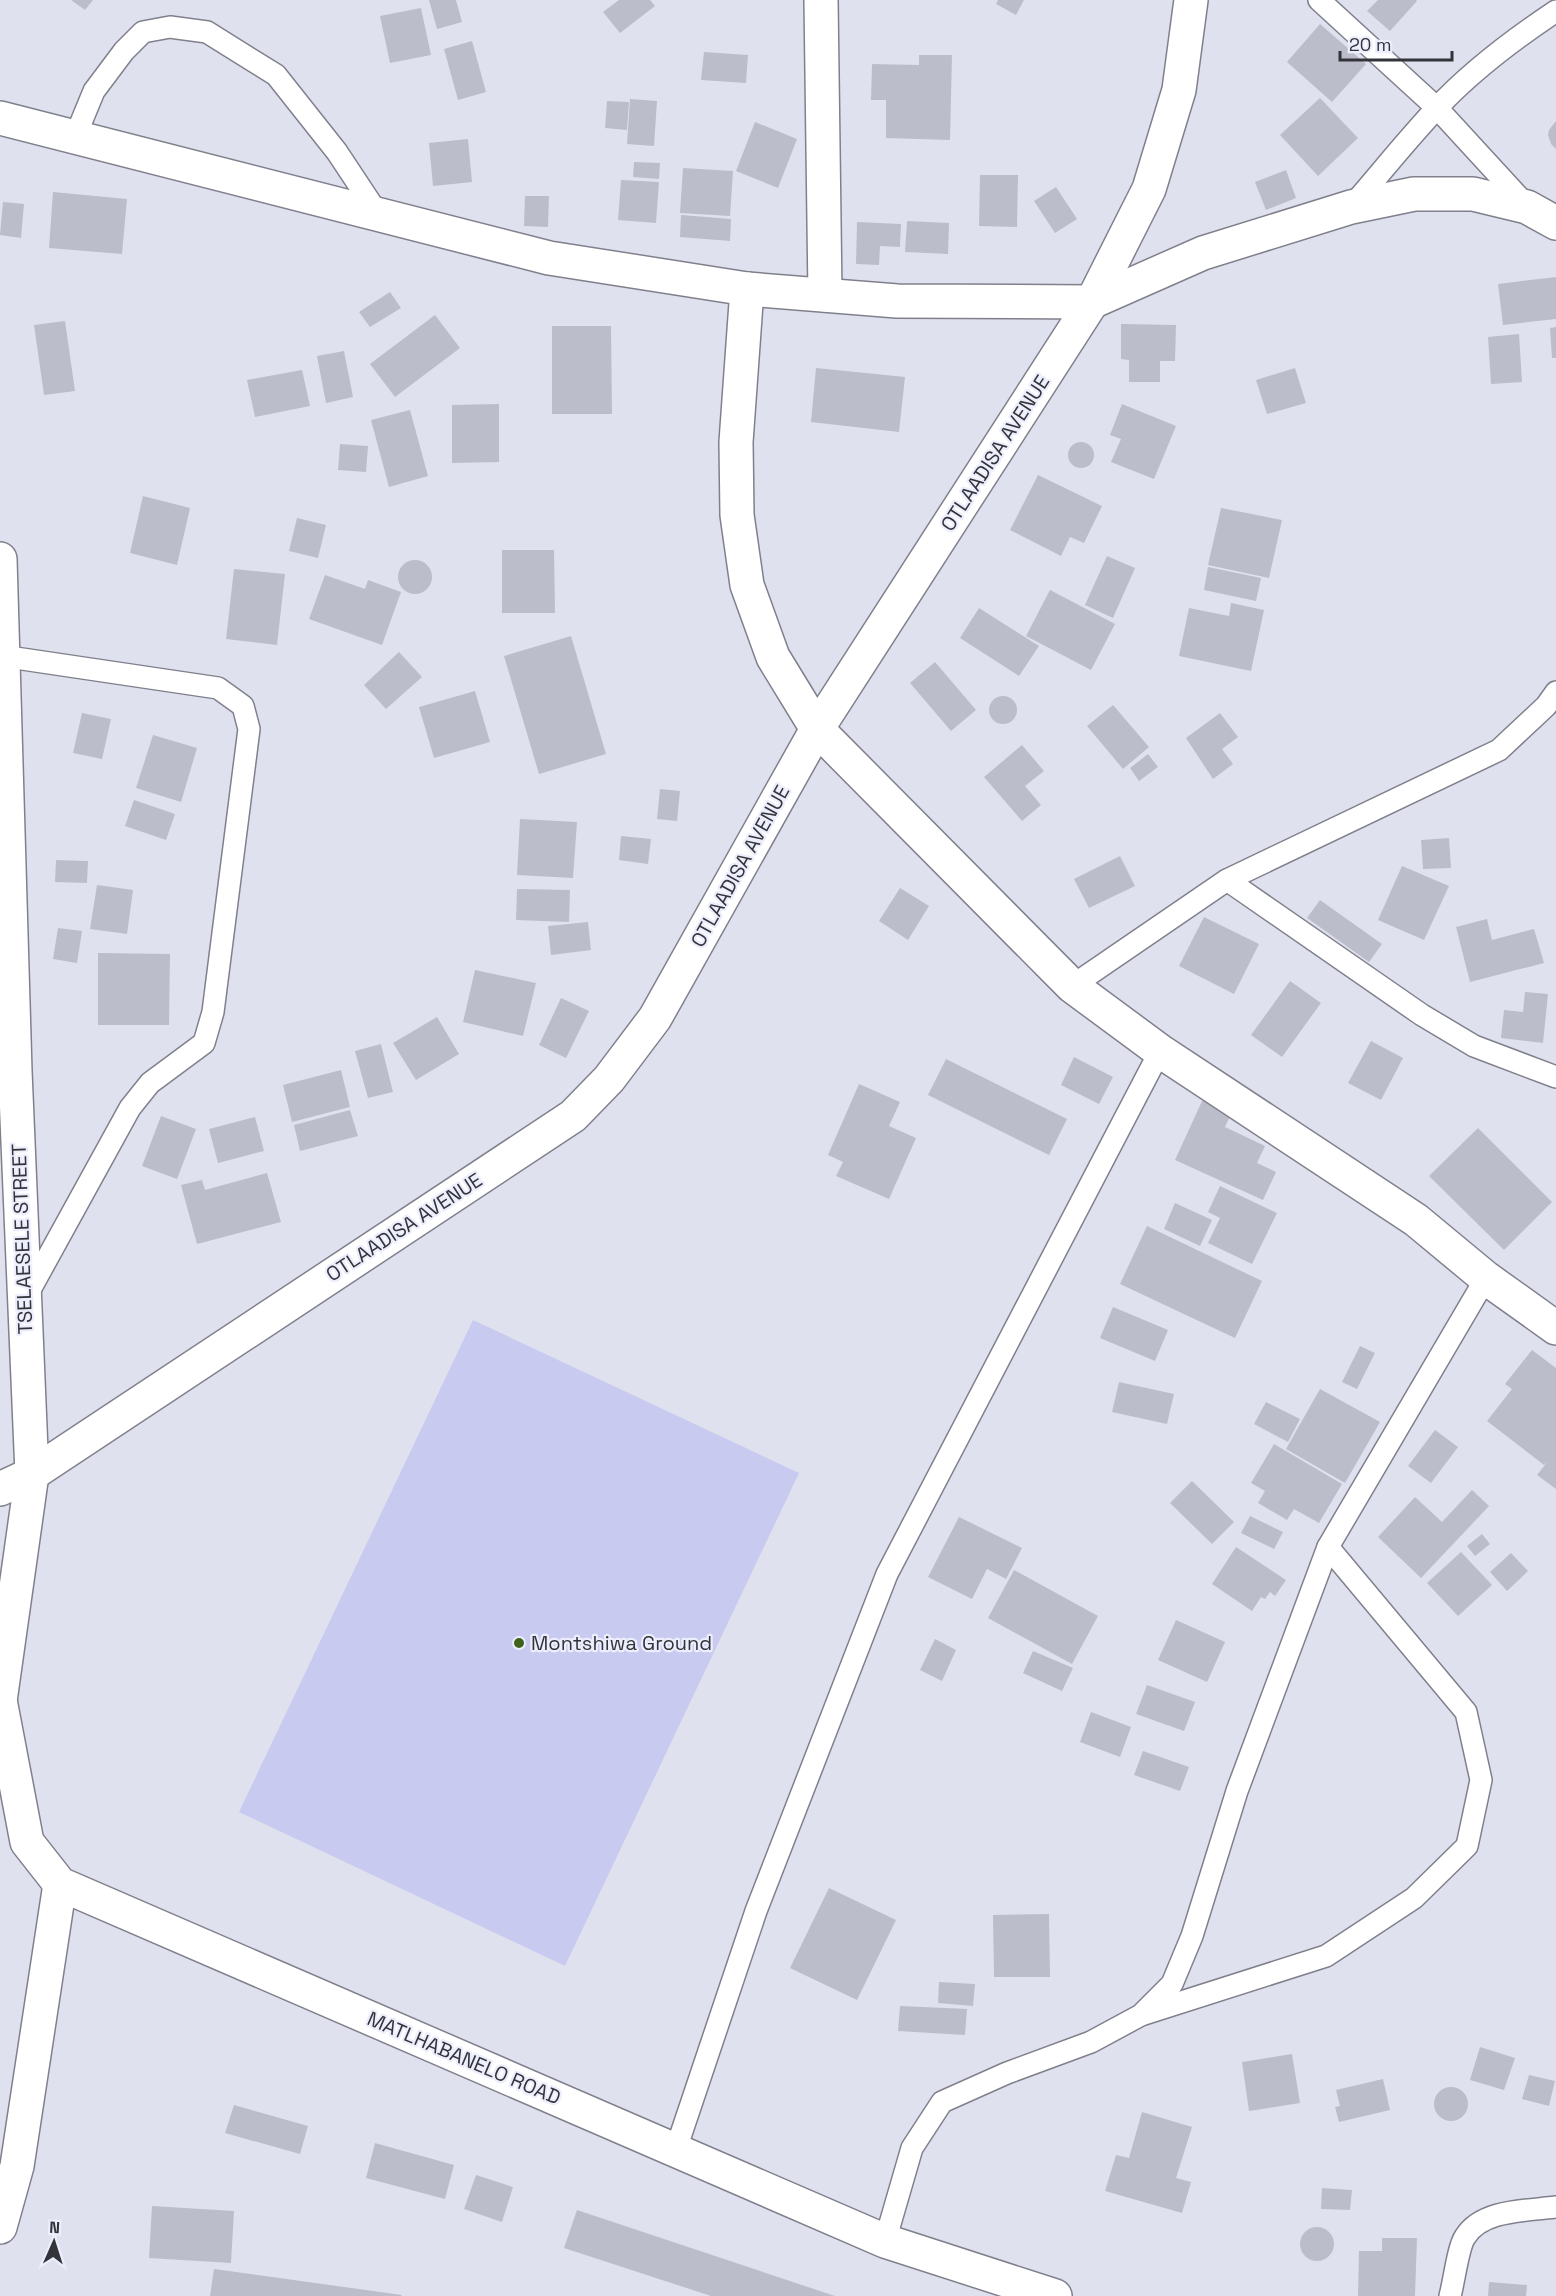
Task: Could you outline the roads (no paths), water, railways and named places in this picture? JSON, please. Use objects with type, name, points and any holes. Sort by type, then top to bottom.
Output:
[{"type":"street","points":[[821,0],[825,295]]},
{"type":"street","name":"OTLAADISA AVENUE","points":[[0,1489],[32,1474],[573,1116],[609,1079],[655,1018],[817,729],[1092,302],[1149,189],[1179,90],[1191,0]]},
{"type":"street","points":[[0,118],[549,258],[747,289],[897,301],[1092,302],[1203,253],[1351,207],[1414,194],[1473,194],[1527,207],[1556,223]]},
{"type":"street","points":[[747,289],[736,442],[737,515],[747,585],[773,657],[817,729],[1072,986],[1160,1051],[1416,1220],[1486,1278],[1556,1328]]},
{"type":"street","name":"TSELAESELE STREET","points":[[0,559],[24,1300],[32,1474],[0,1701]]},
{"type":"street","name":"MATLHABANELO ROAD","points":[[0,1701],[27,1842],[60,1884],[885,2241],[1055,2296]]},
{"type":"street","points":[[0,2228],[60,1884]]},
{"type":"lane","points":[[1319,0],[1437,108],[1527,207]]},
{"type":"lane","points":[[1351,207],[1437,108],[1473,74],[1533,26],[1556,11]]},
{"type":"lane","points":[[75,137],[94,91],[124,51],[143,32],[170,27],[207,32],[276,75],[337,152],[378,214]]},
{"type":"lane","points":[[2,656],[218,688],[243,706],[249,729],[213,1012],[204,1043],[150,1083],[130,1108],[24,1300]]},
{"type":"lane","points":[[1072,986],[1227,880],[1499,750],[1546,706],[1556,692]]},
{"type":"lane","points":[[1227,880],[1430,1021],[1474,1046],[1556,1077]]},
{"type":"lane","points":[[676,2149],[756,1911],[887,1574],[1160,1051]]},
{"type":"lane","points":[[1141,2015],[1172,1984],[1192,1936],[1237,1791],[1328,1547],[1486,1278]]},
{"type":"lane","points":[[885,2241],[912,2148],[942,2102],[1007,2073],[1091,2042],[1141,2015],[1326,1956],[1414,1898],[1467,1846],[1481,1779],[1467,1712],[1328,1547]]},
{"type":"lane","points":[[1450,2296],[1464,2238],[1479,2221],[1507,2214],[1556,2207]]},
{"type":"place","name":"Montshiwa Ground","points":[[519,1643]]}]
